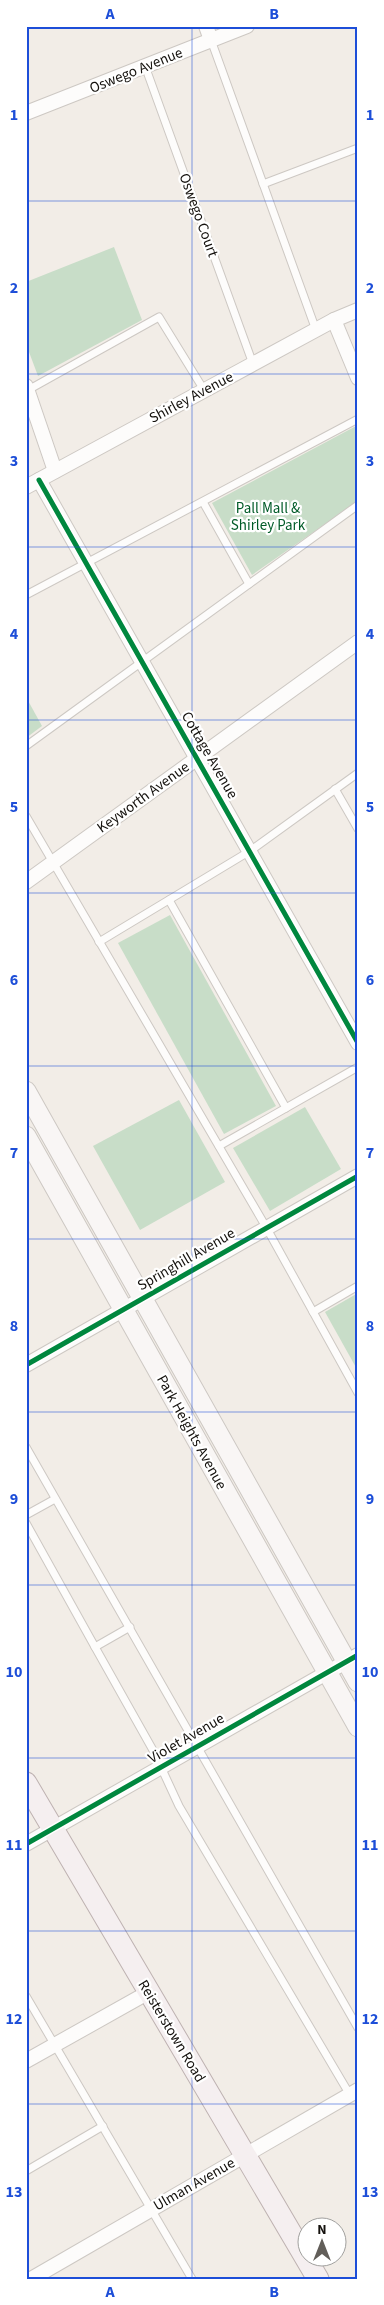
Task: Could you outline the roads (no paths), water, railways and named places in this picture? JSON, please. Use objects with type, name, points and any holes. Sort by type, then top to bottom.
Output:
[{"type":"main road","name":"Park Heights Avenue","points":[[26,1092],[142,1299],[352,1659],[358,1682]]},
{"type":"main road","name":"Park Heights Avenue","points":[[26,1136],[358,1727]]},
{"type":"main road","name":"Reisterstown Road","points":[[26,1783],[318,2279]]},
{"type":"street","points":[[206,26],[211,40]]},
{"type":"street","name":"Oswego Avenue","points":[[26,113],[247,26]]},
{"type":"street","name":"Shirley Avenue","points":[[26,487],[334,320],[358,310]]},
{"type":"street","points":[[334,320],[358,378]]},
{"type":"street","points":[[27,388],[55,471]]},
{"type":"street","name":"Cottage Avenue","points":[[39,480],[358,1042]]},
{"type":"street","name":"Keyworth Avenue","points":[[26,882],[358,642]]},
{"type":"street","name":"Springhill Avenue","points":[[26,1365],[358,1176]]},
{"type":"street","name":"Violet Avenue","points":[[26,1844],[352,1659]]},
{"type":"street","points":[[26,2061],[149,1992]]},
{"type":"street","name":"Ulman Avenue","points":[[31,2279],[354,2093]]},
{"type":"lane","points":[[211,40],[316,330]]},
{"type":"lane","name":"Oswego Court","points":[[145,66],[253,364]]},
{"type":"lane","points":[[263,184],[358,148]]},
{"type":"lane","points":[[27,388],[159,317],[204,390]]},
{"type":"lane","points":[[26,595],[358,420]]},
{"type":"lane","points":[[203,502],[249,584]]},
{"type":"lane","points":[[26,746],[358,505]]},
{"type":"lane","points":[[100,942],[250,851],[358,773]]},
{"type":"lane","points":[[335,789],[358,829]]},
{"type":"lane","points":[[26,816],[266,1227],[358,1393]]},
{"type":"lane","points":[[169,900],[286,1108]]},
{"type":"lane","points":[[219,1146],[358,1067]]},
{"type":"lane","points":[[313,1312],[358,1286]]},
{"type":"lane","points":[[26,1447],[358,2028]]},
{"type":"lane","points":[[26,1515],[55,1499]]},
{"type":"lane","points":[[26,1522],[161,1767],[179,1806],[354,2093]]},
{"type":"lane","points":[[96,1647],[130,1627]]},
{"type":"lane","points":[[26,1996],[192,2279]]},
{"type":"lane","points":[[26,2170],[103,2126]]},
{"type":"park label","name":"Pall Mall & Shirley Park","points":[[268,516]]}]
